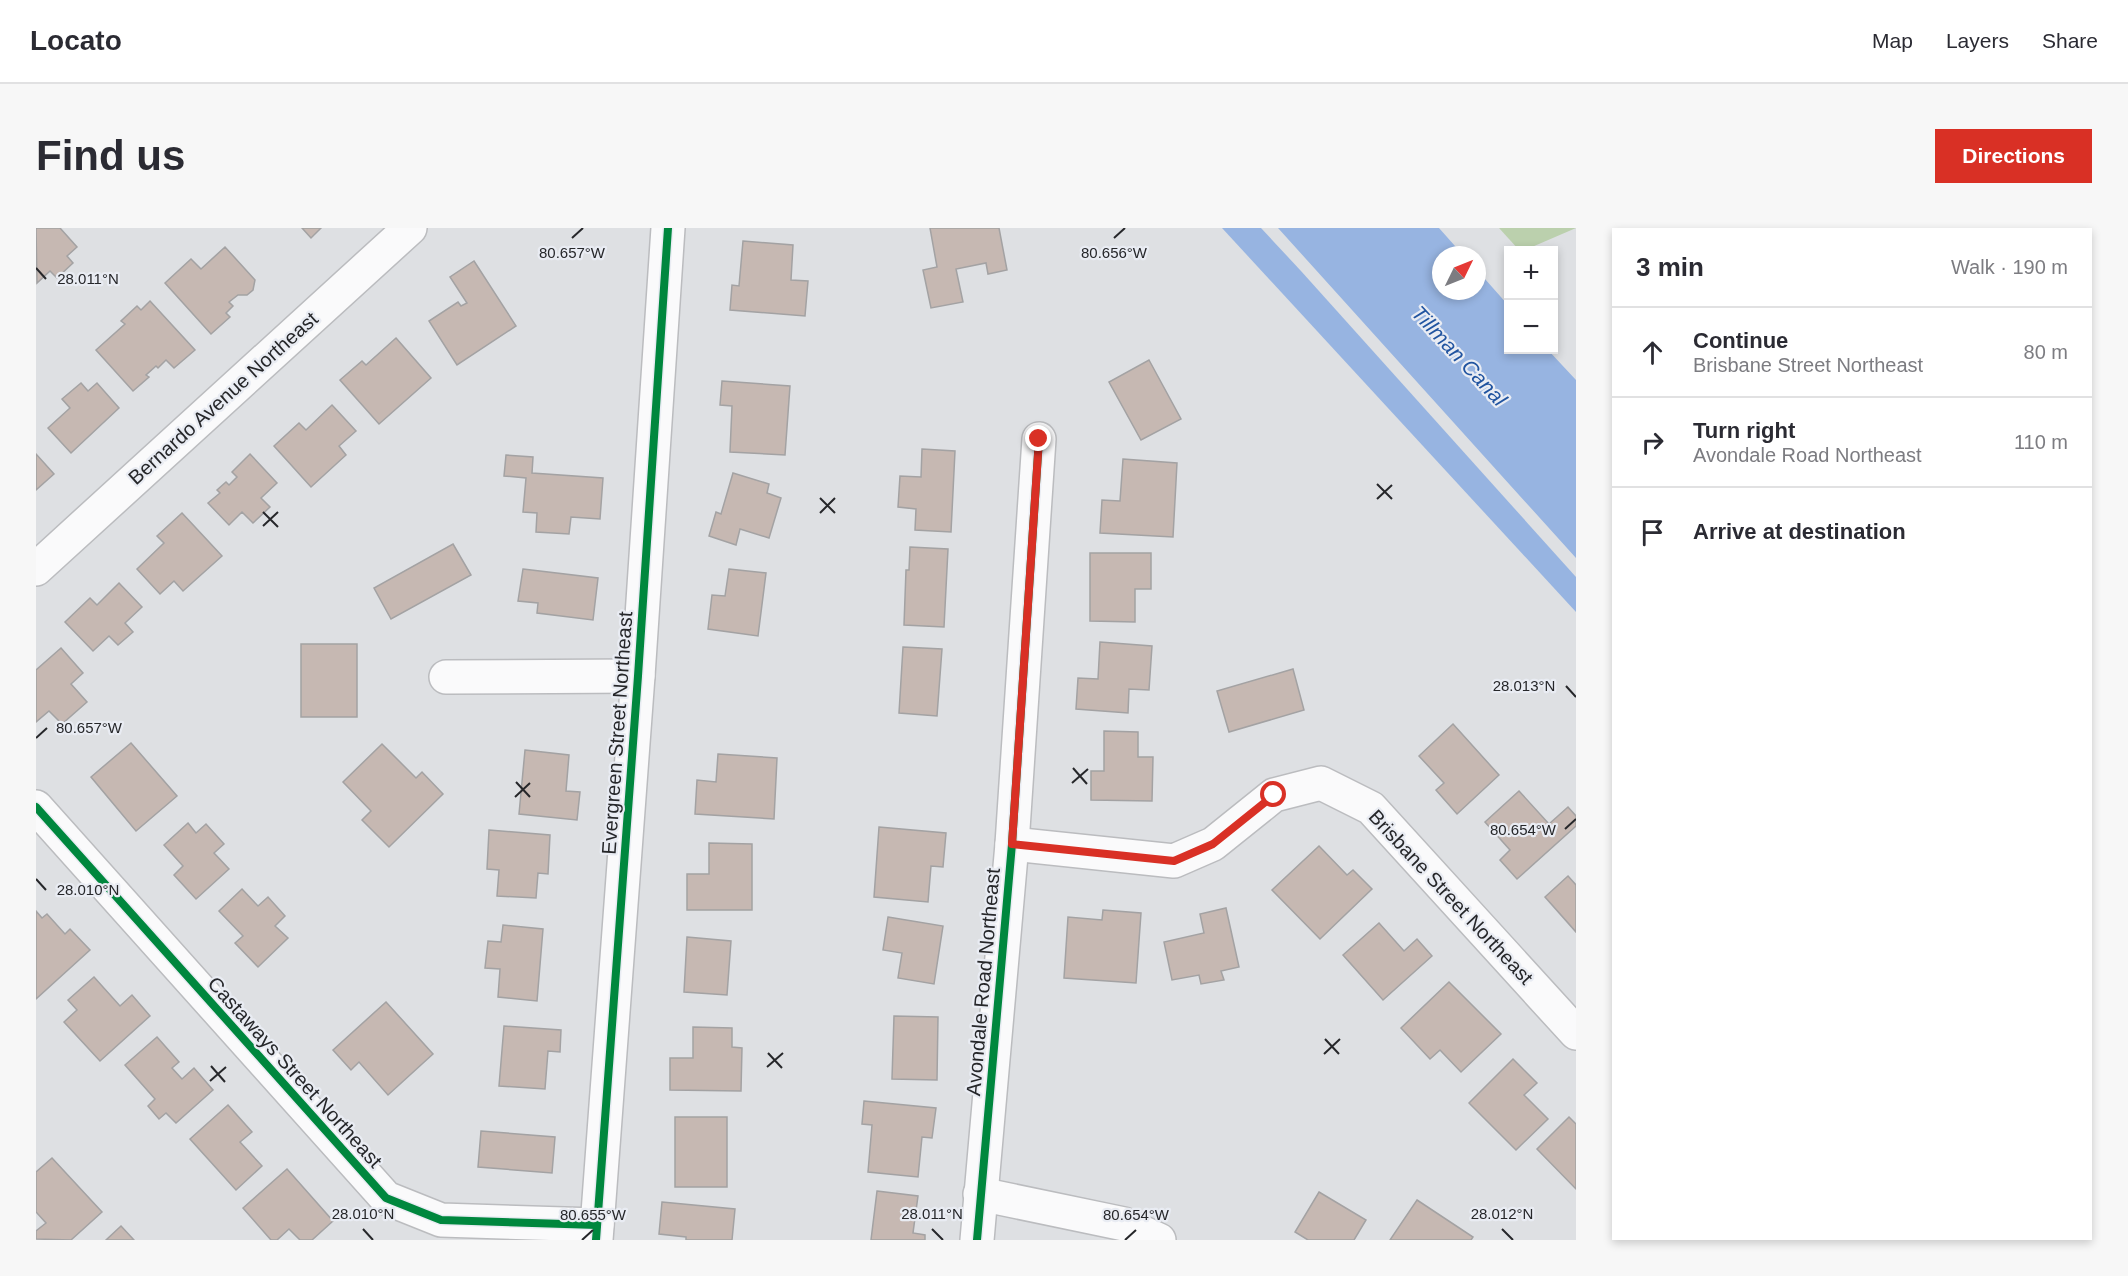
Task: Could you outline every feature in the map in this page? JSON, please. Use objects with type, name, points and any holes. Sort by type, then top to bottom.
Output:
[{"type":"street","name":"Bernardo Avenue Northeast","points":[[36,568],[410,228]]},
{"type":"street","name":"Evergreen Street Northeast","points":[[597,1232],[668,228]]},
{"type":"street","name":"Avondale Road Northeast","points":[[977,1240],[1012,844],[1039,439]]},
{"type":"street","points":[[446,677],[638,676]]},
{"type":"street","name":"Brisbane Street Northeast","points":[[1012,844],[1174,861],[1213,844],[1274,795],[1321,783],[1371,808],[1576,1033]]},
{"type":"street","name":"Castaways Street Northeast","points":[[36,807],[386,1198],[441,1220],[597,1232]]},
{"type":"street","points":[[980,1194],[1124,1224],[1159,1240]]},
{"type":"green space","points":[[1499,228],[1576,228],[1534,246],[1515,246]]},
{"type":"water","points":[[1222,228],[1261,228],[1301,271],[1576,577],[1576,612]]},
{"type":"water","name":"Tillman Canal","points":[[1278,228],[1439,228],[1455,246],[1432,246],[1432,300],[1486,300],[1486,280],[1504,300],[1504,354],[1552,354],[1576,380],[1576,558]]},
{"type":"building","points":[[36,228],[60,228],[77,247],[67,256],[73,263],[57,278],[50,271],[37,283]]},
{"type":"building","points":[[302,228],[321,228],[311,238]]},
{"type":"building","points":[[930,228],[999,228],[1007,270],[988,274],[986,263],[956,269],[963,302],[931,308],[923,270],[937,267]]},
{"type":"building","points":[[743,241],[793,245],[791,280],[808,281],[805,316],[730,310],[732,285],[739,286]]},
{"type":"building","points":[[225,247],[255,280],[253,290],[247,295],[238,295],[229,302],[233,306],[226,313],[230,317],[211,334],[165,283],[191,259],[201,269]]},
{"type":"building","points":[[474,261],[516,326],[457,365],[429,321],[458,302],[461,306],[467,303],[450,277]]},
{"type":"building","points":[[150,301],[195,350],[174,368],[166,360],[158,368],[156,366],[146,375],[149,377],[133,391],[96,350],[125,324],[121,321],[137,306],[141,310]]},
{"type":"building","points":[[396,338],[431,378],[379,424],[340,380],[362,361],[366,365]]},
{"type":"building","points":[[1149,360],[1181,419],[1141,440],[1109,382]]},
{"type":"building","points":[[722,381],[790,386],[785,455],[730,452],[732,406],[720,405]]},
{"type":"building","points":[[81,383],[88,391],[97,383],[119,408],[71,453],[48,428],[70,408],[62,399]]},
{"type":"building","points":[[332,405],[356,431],[339,446],[346,455],[311,487],[274,446],[299,423],[306,430]]},
{"type":"building","points":[[922,449],[955,451],[951,532],[915,530],[916,509],[898,507],[900,476],[921,477]]},
{"type":"building","points":[[36,454],[54,474],[36,490]]},
{"type":"building","points":[[250,454],[277,483],[261,498],[270,507],[253,523],[242,512],[229,525],[208,503],[220,493],[217,490],[226,482],[229,485],[237,477],[232,472]]},
{"type":"building","points":[[506,455],[533,457],[532,473],[603,478],[600,519],[571,517],[569,534],[536,532],[537,513],[523,512],[526,478],[504,476]]},
{"type":"building","points":[[1123,459],[1177,463],[1173,537],[1100,533],[1102,500],[1120,501]]},
{"type":"building","points":[[733,473],[769,484],[767,493],[781,498],[769,538],[740,529],[736,545],[709,536],[716,512],[721,514]]},
{"type":"building","points":[[182,513],[222,556],[183,591],[174,581],[160,594],[137,569],[164,543],[157,536]]},
{"type":"building","points":[[453,544],[471,575],[391,619],[374,588]]},
{"type":"building","points":[[910,547],[948,549],[944,627],[904,625],[906,570],[909,570]]},
{"type":"building","points":[[1090,553],[1151,553],[1151,589],[1135,589],[1135,622],[1090,621]]},
{"type":"building","points":[[523,569],[598,578],[593,620],[537,613],[538,603],[518,601]]},
{"type":"building","points":[[729,569],[766,573],[758,636],[708,629],[712,595],[725,596]]},
{"type":"building","points":[[119,583],[142,607],[125,623],[133,632],[118,645],[109,636],[93,651],[65,622],[90,598],[97,605]]},
{"type":"building","points":[[1100,642],[1152,646],[1149,690],[1129,689],[1128,713],[1076,709],[1078,678],[1098,679]]},
{"type":"building","points":[[301,644],[357,644],[357,717],[301,717]]},
{"type":"building","points":[[903,647],[942,649],[937,716],[899,713]]},
{"type":"building","points":[[61,648],[83,673],[71,684],[87,702],[62,724],[49,711],[36,722],[36,670]]},
{"type":"building","points":[[1293,669],[1304,710],[1229,732],[1217,691]]},
{"type":"building","points":[[1453,724],[1499,775],[1457,814],[1436,790],[1444,783],[1419,756]]},
{"type":"building","points":[[1104,731],[1138,732],[1138,757],[1153,757],[1152,801],[1091,800],[1091,771],[1104,771]]},
{"type":"building","points":[[131,743],[177,796],[136,831],[91,777]]},
{"type":"building","points":[[382,744],[416,778],[422,772],[443,794],[389,847],[362,820],[371,811],[343,782]]},
{"type":"building","points":[[525,750],[569,755],[566,791],[580,792],[577,820],[519,814]]},
{"type":"building","points":[[718,754],[777,758],[774,819],[695,814],[697,780],[716,782]]},
{"type":"building","points":[[1519,791],[1549,824],[1568,807],[1576,816],[1576,826],[1517,879],[1500,860],[1510,850],[1485,822]]},
{"type":"building","points":[[188,823],[196,833],[206,824],[224,844],[214,853],[229,869],[196,899],[174,875],[183,866],[164,845]]},
{"type":"building","points":[[879,827],[946,833],[943,867],[931,866],[928,902],[874,897]]},
{"type":"building","points":[[489,830],[550,835],[548,874],[538,873],[536,898],[497,896],[499,870],[487,869]]},
{"type":"building","points":[[709,843],[752,844],[752,910],[687,910],[687,874],[709,874]]},
{"type":"building","points":[[1319,846],[1347,875],[1353,870],[1372,889],[1320,939],[1272,890]]},
{"type":"building","points":[[1568,876],[1576,885],[1576,932],[1545,897]]},
{"type":"building","points":[[242,889],[258,906],[268,897],[285,916],[275,926],[288,938],[258,967],[235,943],[243,936],[219,911]]},
{"type":"building","points":[[1226,908],[1239,967],[1221,971],[1224,980],[1201,984],[1199,975],[1172,980],[1164,942],[1204,933],[1200,914]]},
{"type":"building","points":[[1103,910],[1141,913],[1136,983],[1064,978],[1068,917],[1102,920]]},
{"type":"building","points":[[36,911],[42,918],[47,914],[65,934],[70,929],[90,950],[36,999]]},
{"type":"building","points":[[888,917],[943,926],[934,984],[898,978],[902,953],[883,950]]},
{"type":"building","points":[[1379,923],[1404,951],[1417,939],[1432,956],[1383,1000],[1343,955]]},
{"type":"building","points":[[503,925],[543,929],[537,1001],[498,997],[500,969],[485,968],[488,941],[501,942]]},
{"type":"building","points":[[687,937],[731,941],[727,995],[684,992]]},
{"type":"building","points":[[94,977],[120,1006],[132,995],[150,1016],[100,1061],[64,1022],[77,1010],[68,1000]]},
{"type":"building","points":[[1449,982],[1501,1034],[1461,1072],[1440,1050],[1430,1059],[1401,1028]]},
{"type":"building","points":[[386,1002],[433,1054],[388,1095],[359,1062],[351,1070],[333,1050]]},
{"type":"building","points":[[894,1016],[938,1017],[937,1080],[892,1079]]},
{"type":"building","points":[[504,1026],[561,1030],[560,1052],[548,1051],[545,1089],[499,1086]]},
{"type":"building","points":[[693,1027],[732,1028],[732,1047],[742,1048],[741,1091],[670,1090],[670,1058],[693,1058]]},
{"type":"building","points":[[157,1037],[179,1062],[172,1068],[182,1079],[194,1068],[213,1090],[176,1123],[166,1113],[159,1119],[148,1106],[155,1099],[125,1065]]},
{"type":"building","points":[[1513,1059],[1537,1083],[1524,1095],[1548,1119],[1516,1150],[1469,1103]]},
{"type":"building","points":[[864,1101],[936,1108],[932,1138],[922,1137],[918,1177],[868,1172],[872,1125],[862,1124]]},
{"type":"building","points":[[228,1105],[252,1132],[240,1142],[262,1166],[236,1190],[190,1139]]},
{"type":"building","points":[[675,1117],[727,1117],[727,1187],[675,1187]]},
{"type":"building","points":[[1569,1117],[1576,1124],[1576,1189],[1537,1149]]},
{"type":"building","points":[[481,1131],[555,1137],[552,1173],[478,1167]]},
{"type":"building","points":[[52,1158],[102,1212],[71,1240],[36,1239],[36,1231],[46,1223],[36,1212],[36,1172]]},
{"type":"building","points":[[287,1169],[333,1221],[312,1240],[300,1240],[289,1229],[277,1240],[271,1240],[243,1208]]},
{"type":"building","points":[[877,1191],[918,1196],[913,1233],[925,1235],[925,1240],[871,1240]]},
{"type":"building","points":[[1319,1192],[1366,1220],[1354,1240],[1308,1240],[1295,1232]]},
{"type":"building","points":[[1417,1200],[1473,1237],[1471,1240],[1390,1240]]},
{"type":"building","points":[[662,1202],[735,1209],[732,1240],[686,1240],[686,1237],[659,1234]]},
{"type":"building","points":[[121,1226],[134,1240],[106,1240]]},
{"type":"cycle path","points":[[596,1240],[638,676],[668,228]]},
{"type":"cycle path","points":[[977,1240],[1012,844],[1039,439]]},
{"type":"cycle path","points":[[36,807],[386,1198],[441,1220],[597,1225]]},
{"type":"route","points":[[1039,439],[1012,844],[1174,861],[1213,844],[1274,795]]}]
